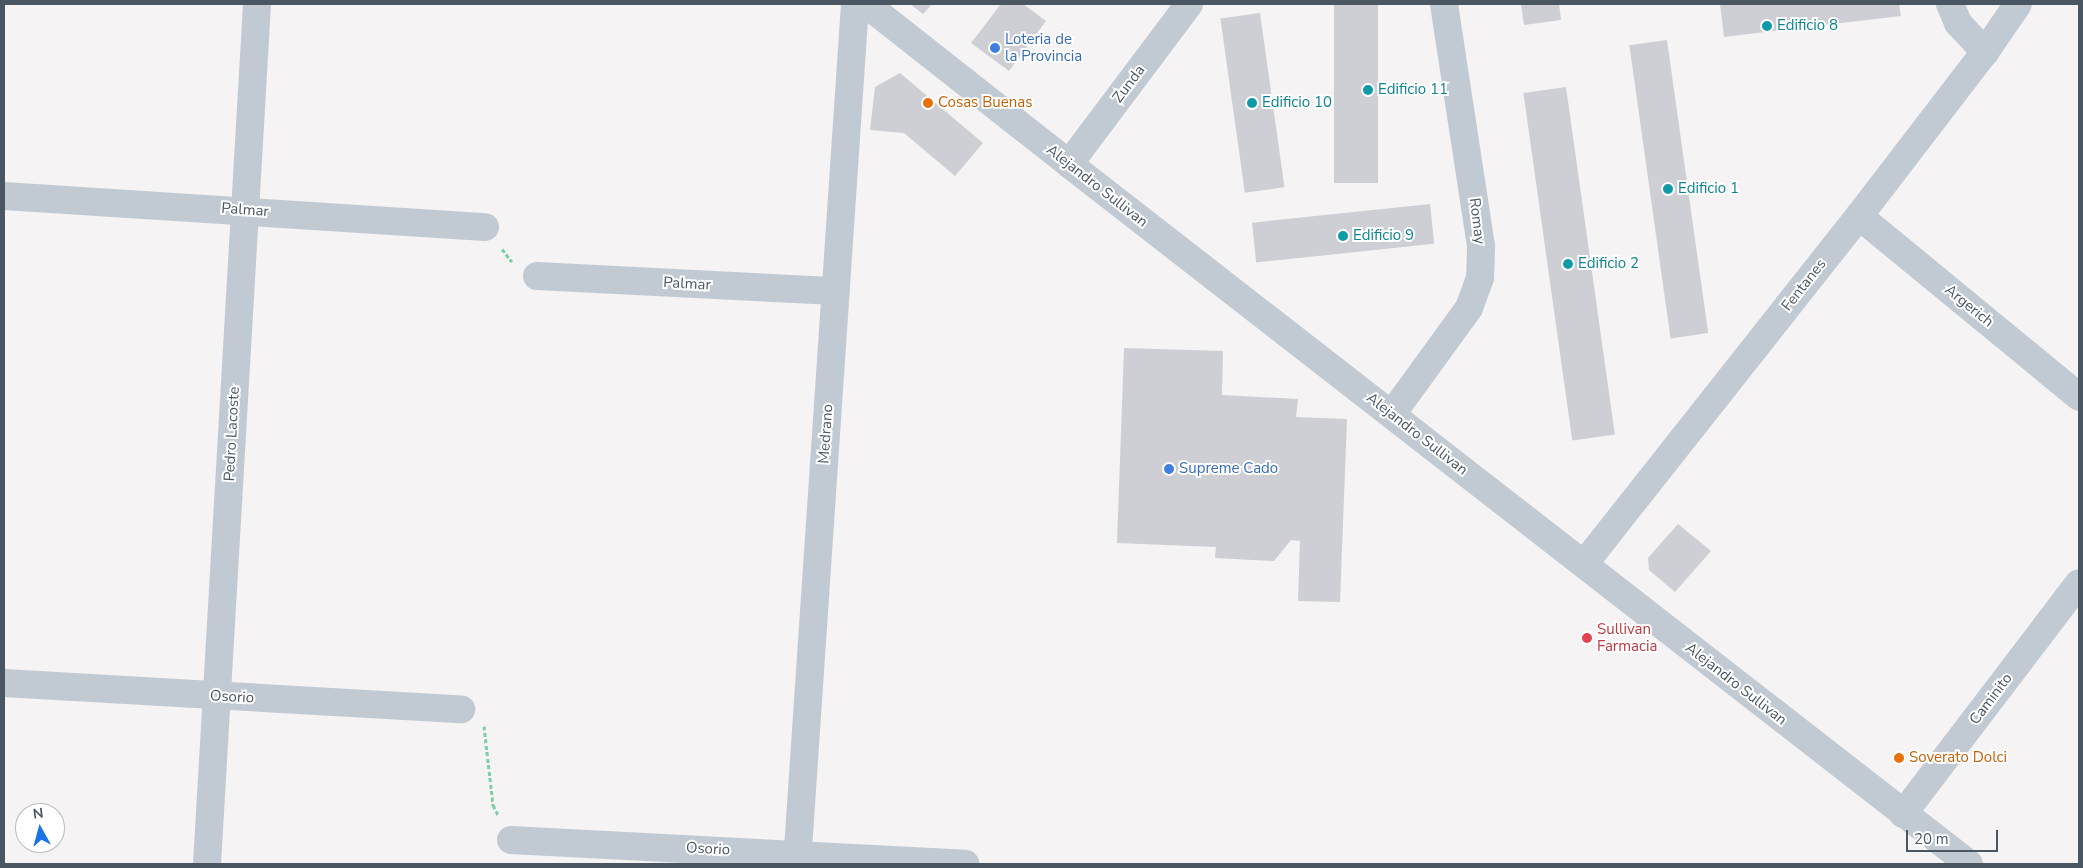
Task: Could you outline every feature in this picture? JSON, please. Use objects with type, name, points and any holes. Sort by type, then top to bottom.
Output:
[{"type":"street","name":"Pedro Lacoste","points":[[207,864],[246,210],[256,4]]},
{"type":"street","name":"Medrano","points":[[797,859],[854,4]]},
{"type":"street","name":"Alejandro Sullivan","points":[[866,4],[1969,864]]},
{"type":"street","name":"Zunda","points":[[1069,164],[1189,4]]},
{"type":"street","name":"Romay","points":[[1392,414],[1469,308],[1480,278],[1481,246],[1444,4]]},
{"type":"street","points":[[1950,4],[1958,23],[1985,52]]},
{"type":"street","name":"Fentanes","points":[[1584,564],[1859,216],[1985,52],[2018,4]]},
{"type":"street","name":"Palmar","points":[[4,196],[246,210],[486,227]]},
{"type":"street","name":"Argerich","points":[[1859,216],[2079,397]]},
{"type":"street","name":"Palmar","points":[[537,276],[836,291]]},
{"type":"street","name":"Caminito","points":[[1903,814],[2079,583]]},
{"type":"street","name":"Osorio","points":[[4,683],[461,709]]},
{"type":"street","name":"Osorio","points":[[511,840],[797,859],[965,864]]},
{"type":"path","points":[[486,227],[513,264],[537,276]]},
{"type":"path","points":[[461,709],[486,727],[493,805],[511,840]]},
{"type":"building","points":[[910,4],[932,4],[923,14]]},
{"type":"building","points":[[1001,4],[1023,4],[1046,21],[1009,71],[971,43]]},
{"type":"building","name":"Edificio 11","points":[[1334,4],[1378,4],[1378,183],[1334,183]]},
{"type":"building","points":[[1521,4],[1559,4],[1561,20],[1524,25]]},
{"type":"building","name":"Edificio 8","points":[[1720,4],[1899,4],[1901,16],[1724,37]]},
{"type":"building","name":"Edificio 10","points":[[1260,13],[1284,187],[1245,193],[1220,19]]},
{"type":"building","name":"Edificio 1","points":[[1667,40],[1708,333],[1671,338],[1629,45]]},
{"type":"building","points":[[900,73],[983,143],[955,176],[904,133],[870,130],[875,87]]},
{"type":"building","name":"Edificio 2","points":[[1566,87],[1615,435],[1572,441],[1523,93]]},
{"type":"building","name":"Edificio 9","points":[[1430,204],[1434,244],[1256,262],[1252,223]]},
{"type":"building","points":[[1124,348],[1223,351],[1222,395],[1298,399],[1296,417],[1347,419],[1340,602],[1298,601],[1300,541],[1291,540],[1274,561],[1215,558],[1216,547],[1117,543]]},
{"type":"building","points":[[1678,524],[1711,551],[1675,592],[1649,570],[1648,558]]},
{"type":"place","name":"Edificio 8","points":[[1767,26]]},
{"type":"place","name":"Loteria de la Provincia","points":[[995,48]]},
{"type":"place","name":"Edificio 11","points":[[1368,90]]},
{"type":"place","name":"Cosas Buenas","points":[[928,103]]},
{"type":"place","name":"Edificio 10","points":[[1252,103]]},
{"type":"place","name":"Edificio 1","points":[[1668,189]]},
{"type":"place","name":"Edificio 9","points":[[1343,236]]},
{"type":"place","name":"Edificio 2","points":[[1568,264]]},
{"type":"place","name":"Supreme Cado","points":[[1169,469]]},
{"type":"place","name":"Sullivan Farmacia","points":[[1587,638]]},
{"type":"place","name":"Soverato Dolci","points":[[1899,758]]}]
